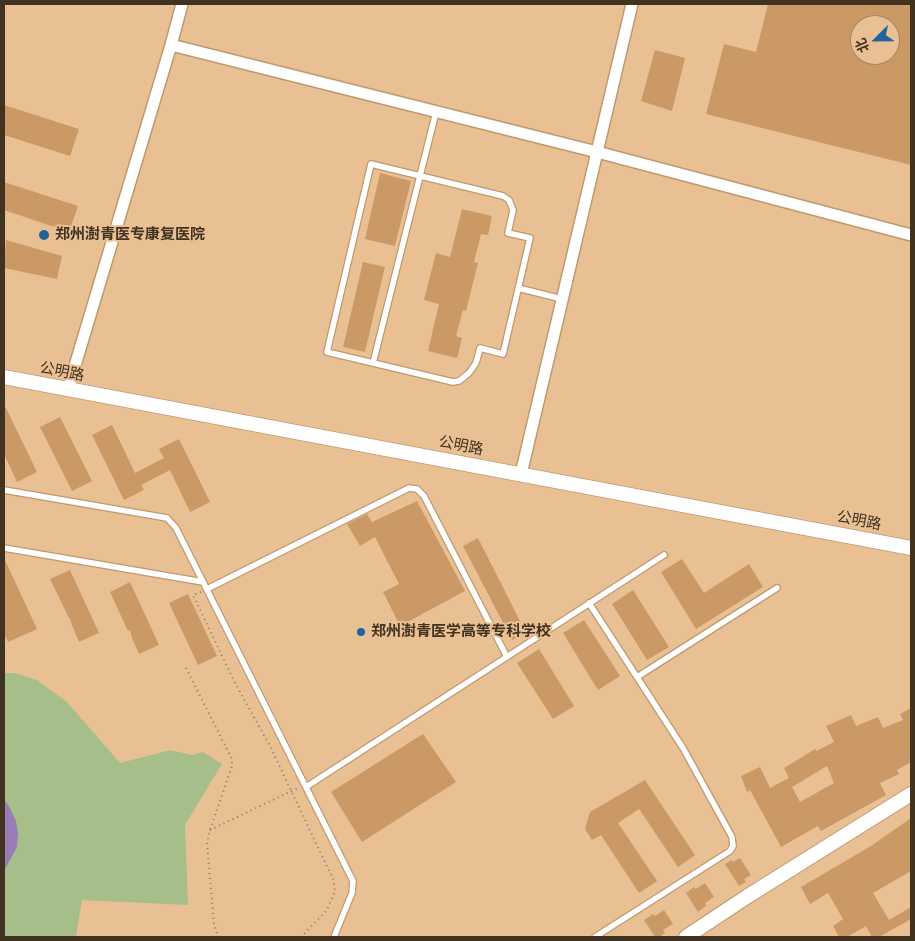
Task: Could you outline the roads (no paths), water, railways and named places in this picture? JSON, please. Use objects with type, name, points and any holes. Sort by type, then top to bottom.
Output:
[{"type":"street","points":[[70,385],[182,4]]},
{"type":"street","points":[[522,470],[632,4]]},
{"type":"street","points":[[171,45],[597,152],[911,235]]},
{"type":"street","name":"公明路","points":[[4,368],[70,385]]},
{"type":"street","name":"公明路","points":[[4,377],[70,385],[522,470],[911,548]]},
{"type":"street","name":"公明路","points":[[522,470],[911,538]]},
{"type":"street","points":[[686,937],[911,794]]},
{"type":"street","points":[[702,937],[911,805]]},
{"type":"lane","points":[[373,363],[436,112]]},
{"type":"lane","points":[[372,164],[503,196],[509,200],[513,210],[508,233],[530,238],[518,288],[503,354],[480,348],[476,364],[469,373],[459,380],[453,382],[327,352],[372,164]]},
{"type":"lane","points":[[518,288],[562,299]]},
{"type":"lane","points":[[207,589],[409,488],[417,489],[424,496],[507,657]]},
{"type":"lane","points":[[4,490],[167,518],[176,528],[353,881],[352,893],[334,937]]},
{"type":"lane","points":[[4,548],[203,582]]},
{"type":"lane","points":[[305,786],[664,555]]},
{"type":"lane","points":[[637,677],[777,588]]},
{"type":"lane","points":[[589,603],[683,748],[732,838],[733,846],[730,851],[595,937]]},
{"type":"place","name":"郑州澍青医专康复医院","points":[[44,235]]},
{"type":"place","name":"郑州澍青医学高等专科学校","points":[[361,632]]}]
